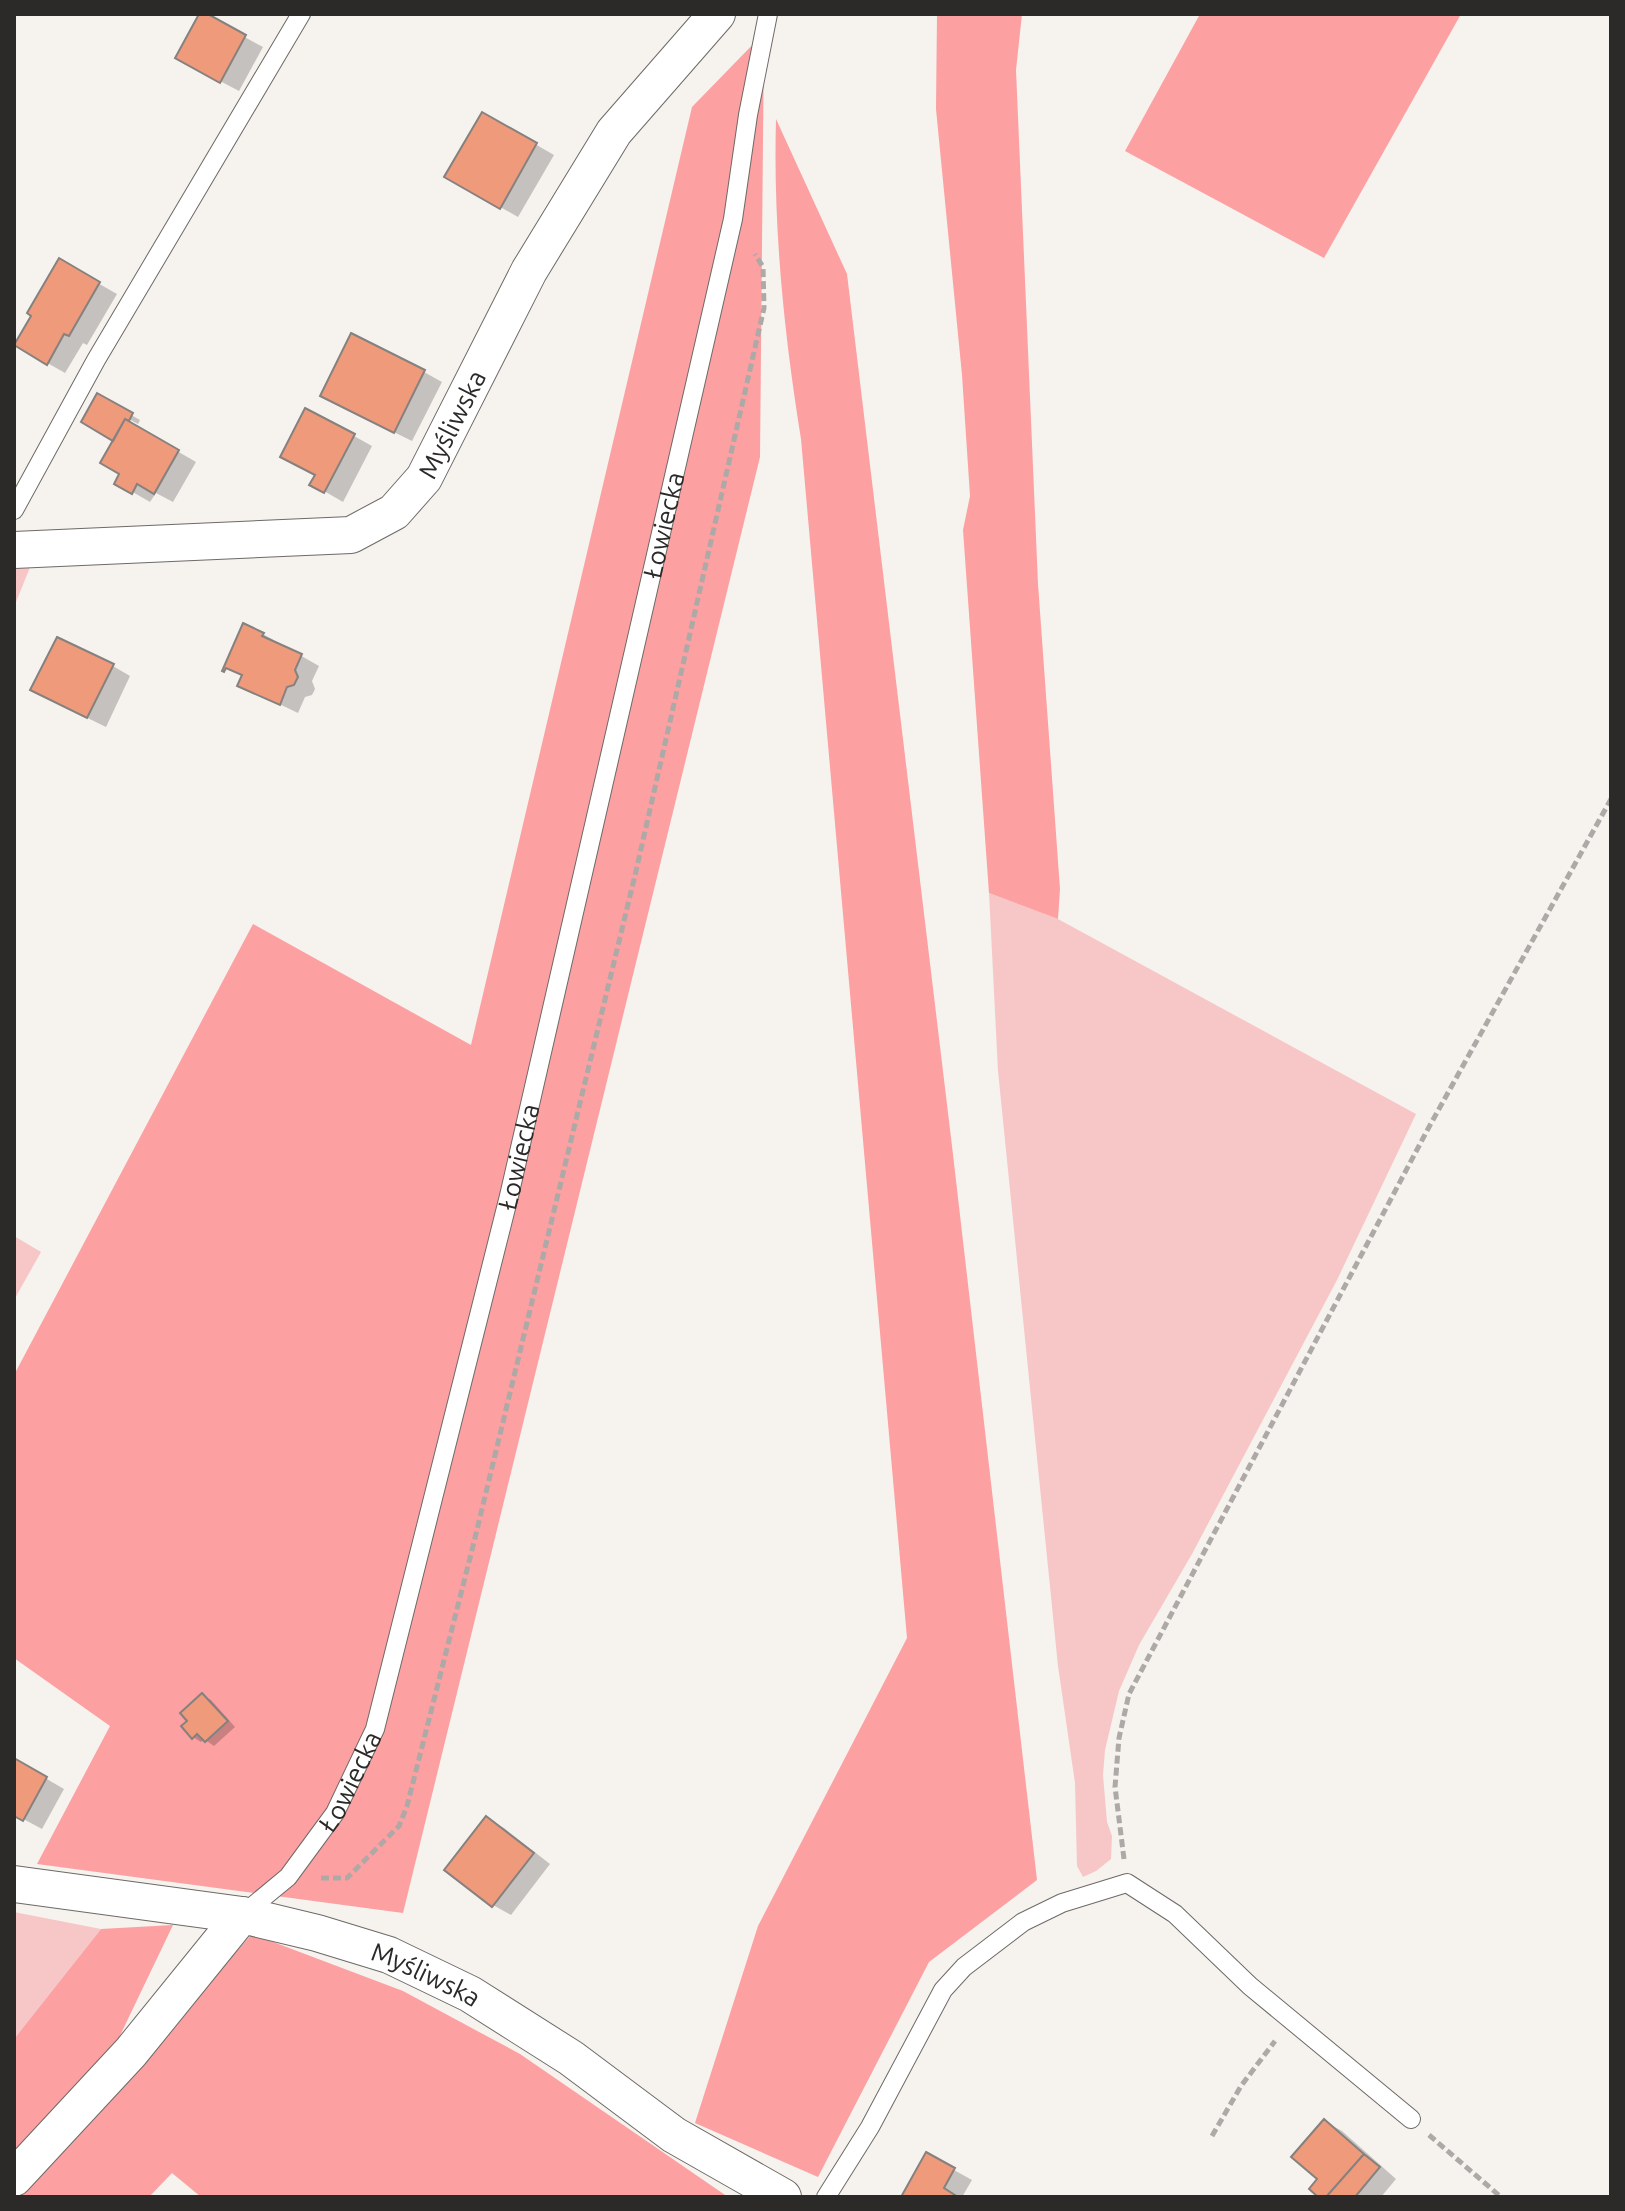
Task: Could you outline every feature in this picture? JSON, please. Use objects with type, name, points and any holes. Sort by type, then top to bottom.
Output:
[{"type":"street","name":"Myśliwska","points":[[14,550],[351,535],[394,512],[424,478],[529,271],[614,132],[717,14]]},
{"type":"street","name":"Myśliwska","points":[[14,1884],[242,1915],[389,1955],[470,1994],[571,2058],[674,2135],[783,2197]]},
{"type":"street","name":"Łowiecka","points":[[14,2178],[131,2052],[242,1915]]},
{"type":"lane","points":[[14,510],[96,360],[301,14]]},
{"type":"lane","name":"Łowiecka","points":[[242,1915],[288,1877],[335,1813],[375,1729],[509,1196],[733,219],[748,115],[768,14]]},
{"type":"lane","points":[[826,2197],[870,2127],[943,1990],[964,1967],[1023,1922],[1062,1903],[1127,1883],[1175,1914],[1250,1986],[1411,2119]]},
{"type":"path","points":[[317,1878],[347,1878],[399,1826],[407,1806],[474,1542],[636,871],[764,308],[763,267],[733,219]]},
{"type":"path","points":[[1127,1883],[1115,1787],[1119,1738],[1129,1694],[1429,1127],[1611,799]]},
{"type":"path","points":[[1212,2136],[1241,2086],[1293,2021]]},
{"type":"path","points":[[1411,2119],[1501,2197]]},
{"type":"shaded area","points":[[937,14],[1022,14],[1016,70],[1038,584],[1060,889],[1058,919],[989,893],[963,530],[970,496],[962,375],[936,109]]},
{"type":"shaded area","points":[[1200,14],[1461,14],[1324,258],[1125,151]]},
{"type":"shaded area","points":[[764,33],[760,457],[403,1913],[37,1864],[110,1726],[14,1658],[14,1375],[253,924],[471,1045],[692,107]]},
{"type":"shaded area","points":[[776,119],[847,274],[1037,1880],[929,1962],[818,2177],[695,2123],[758,1926],[907,1638],[801,439],[781,280],[776,200]]},
{"type":"shaded area","points":[[33,560],[14,607],[14,562]]},
{"type":"shaded area","points":[[989,893],[1058,919],[1416,1114],[1337,1280],[1192,1554],[1139,1645],[1119,1691],[1105,1750],[1103,1775],[1107,1822],[1112,1836],[1111,1859],[1083,1877],[1077,1866],[1075,1783],[1058,1666],[998,1071]]},
{"type":"shaded area","points":[[14,1236],[41,1252],[14,1300]]},
{"type":"shaded area","points":[[14,1912],[101,1929],[14,2039]]},
{"type":"shaded area","points":[[173,1925],[116,2044],[14,2155],[14,2039],[101,1929]]},
{"type":"shaded area","points":[[252,1934],[403,1991],[520,2054],[728,2197],[201,2197],[172,2173],[149,2197],[19,2197]]},
{"type":"building","points":[[199,14],[208,14],[246,35],[220,83],[175,58]]},
{"type":"building","points":[[482,112],[537,143],[500,209],[444,177]]},
{"type":"building","points":[[59,258],[100,282],[69,336],[64,334],[47,365],[14,345],[31,316],[27,313]]},
{"type":"building","points":[[351,333],[425,370],[394,433],[320,396]]},
{"type":"building","points":[[97,393],[133,413],[129,421],[125,419],[113,441],[81,422]]},
{"type":"building","points":[[305,408],[355,434],[324,493],[309,485],[315,475],[280,457]]},
{"type":"building","points":[[125,419],[179,450],[154,494],[137,484],[132,494],[114,484],[119,474],[100,463]]},
{"type":"building","points":[[243,623],[264,633],[262,636],[302,654],[295,670],[298,677],[294,685],[287,687],[280,705],[237,686],[242,675],[226,668],[222,671]]},
{"type":"building","points":[[57,637],[114,664],[87,718],[30,690]]},
{"type":"building","points":[[202,1693],[228,1721],[205,1742],[197,1734],[192,1739],[181,1726],[187,1721],[180,1713]]},
{"type":"building","points":[[14,1758],[47,1777],[23,1821],[14,1816]]},
{"type":"building","points":[[486,1816],[534,1853],[492,1907],[444,1870]]},
{"type":"building","points":[[1324,2119],[1364,2154],[1326,2197],[1318,2197],[1309,2189],[1317,2179],[1291,2157]]},
{"type":"building","points":[[926,2152],[955,2168],[944,2188],[958,2197],[901,2197]]},
{"type":"building","points":[[1364,2154],[1380,2167],[1355,2197],[1326,2197]]}]
